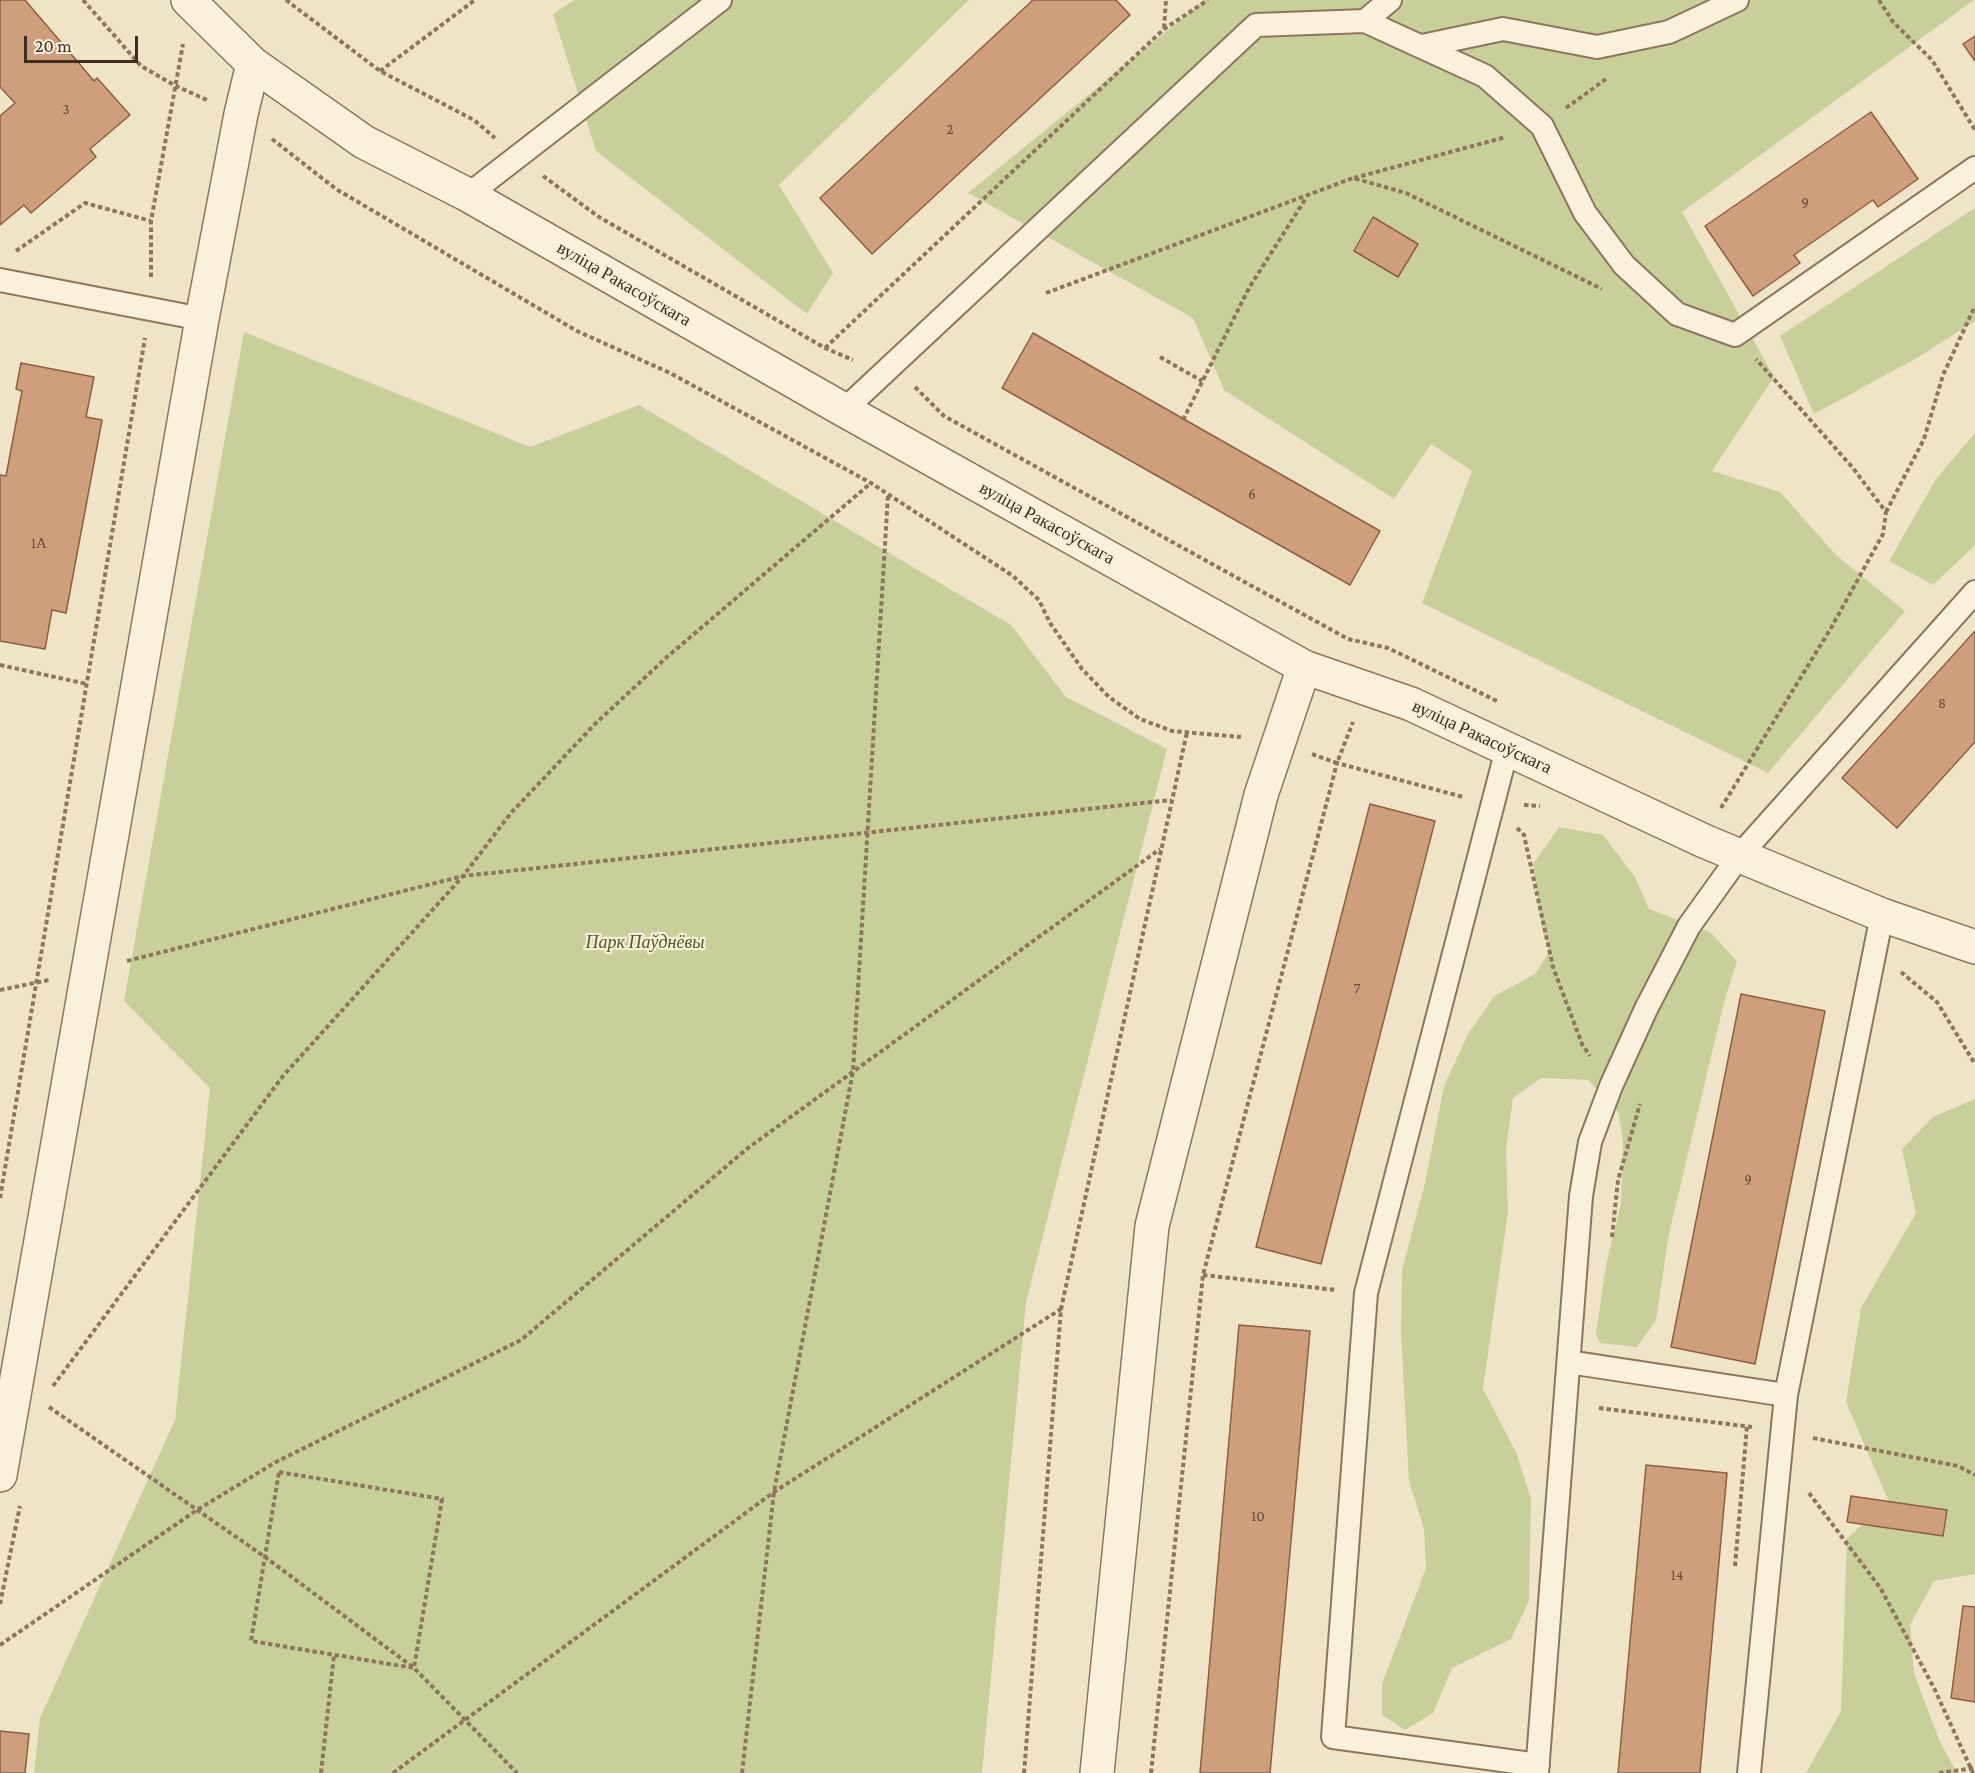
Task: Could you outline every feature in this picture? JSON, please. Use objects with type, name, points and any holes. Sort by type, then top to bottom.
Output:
[{"type":"street","name":"вуліца Ракасоўскага","points":[[188,0],[253,64],[364,142],[468,195],[844,411],[1304,668],[1411,704],[1740,855],[1882,915],[1971,941]]},
{"type":"street","points":[[0,1475],[27,1403],[88,971],[202,319],[241,114],[253,64]]},
{"type":"street","points":[[1097,1773],[1152,1226],[1261,795],[1304,668]]},
{"type":"lane","points":[[468,195],[519,158],[720,0]]},
{"type":"lane","points":[[1365,21],[1390,0]]},
{"type":"lane","points":[[1422,46],[1503,29],[1597,47],[1669,32],[1737,0]]},
{"type":"lane","points":[[844,411],[1256,25],[1365,21],[1485,76],[1542,126],[1585,213],[1624,265],[1677,314],[1735,335],[1975,168]]},
{"type":"lane","points":[[0,280],[202,319]]},
{"type":"lane","points":[[1507,749],[1366,1293],[1334,1737],[1537,1769],[1581,1196],[1590,1142],[1611,1086],[1646,1009],[1689,926],[1740,855],[1975,592]]},
{"type":"lane","points":[[1749,1773],[1786,1395],[1882,915]]},
{"type":"lane","points":[[1569,1362],[1786,1395]]},
{"type":"path","points":[[0,1198],[151,309],[151,221],[174,85],[141,66],[83,0]]},
{"type":"path","points":[[286,0],[380,71],[474,120],[519,158],[598,217],[825,348],[920,389],[944,416],[1348,639],[1388,648],[1506,705]]},
{"type":"path","points":[[380,71],[475,0]]},
{"type":"path","points":[[1164,29],[1166,0]]},
{"type":"path","points":[[825,348],[1164,29],[1208,0]]},
{"type":"path","points":[[1879,0],[1893,22],[1932,60],[1975,130]]},
{"type":"path","points":[[1046,293],[1353,178],[1406,193],[1606,291]]},
{"type":"path","points":[[336,189],[577,331],[670,373],[888,494],[1019,582],[1039,600],[1050,622],[1082,669],[1109,697],[1140,719],[1172,731],[1278,741],[1337,763],[1493,804],[1524,835],[1553,967],[1582,1044],[1611,1086]]},
{"type":"path","points":[[1183,420],[1249,288],[1306,197]]},
{"type":"path","points":[[9,255],[85,203],[151,221]]},
{"type":"path","points":[[1720,808],[1830,628],[1883,534],[1886,512],[1924,439],[1944,375],[1975,306]]},
{"type":"path","points":[[1735,335],[1853,468],[1886,512]]},
{"type":"path","points":[[1160,357],[1202,381]]},
{"type":"path","points":[[517,1773],[414,1668],[265,1557],[197,1510],[27,1403],[283,1076],[463,876],[511,813],[596,724],[667,657],[871,483]]},
{"type":"path","points":[[742,1773],[774,1492],[853,1071],[888,494]]},
{"type":"path","points":[[1151,1773],[1203,1275],[1337,763],[1366,690],[1388,648]]},
{"type":"path","points":[[0,665],[87,684]]},
{"type":"path","points":[[1024,1773],[1060,1309],[1187,732]]},
{"type":"path","points":[[88,971],[463,876],[1171,800]]},
{"type":"path","points":[[1710,803],[1764,829]]},
{"type":"path","points":[[0,1645],[197,1510],[276,1462],[521,1340],[748,1148],[1160,849]]},
{"type":"path","points":[[1875,951],[1937,1002],[1975,1064]]},
{"type":"path","points":[[0,990],[37,983]]},
{"type":"path","points":[[1612,1239],[1618,1180],[1643,1094]]},
{"type":"path","points":[[1203,1275],[1366,1293]]},
{"type":"path","points":[[393,1773],[774,1492],[1060,1309]]},
{"type":"path","points":[[1598,1366],[1599,1408]]},
{"type":"path","points":[[1780,1454],[1881,1589],[1934,1688],[1971,1771]]},
{"type":"path","points":[[279,1472],[442,1499],[414,1668],[251,1641],[279,1472]]},
{"type":"path","points":[[321,1773],[334,1654]]},
{"type":"path","points":[[1940,1773],[1971,1771],[1975,1768]]},
{"type":"green space","points":[[574,0],[969,0],[779,185],[833,273],[807,314],[596,151],[553,14]]},
{"type":"green space","points":[[1205,0],[1974,0],[1682,212],[1774,377],[1712,471],[1780,492],[1837,556],[1905,611],[1768,773],[1422,603],[1472,471],[1431,444],[1394,499],[1224,390],[1193,318],[968,193]]},
{"type":"green space","points":[[1975,208],[1975,321],[1917,358],[1814,414],[1780,336]]},
{"type":"green space","name":"Парк Паўднёвы","points":[[244,332],[530,447],[639,405],[1011,625],[1066,697],[1167,749],[1026,1302],[982,1773],[34,1773],[40,1718],[175,1420],[210,1088],[124,1001]]},
{"type":"green space","points":[[1975,433],[1975,545],[1933,585],[1889,561],[1936,479]]},
{"type":"green space","points":[[1559,827],[1603,835],[1635,877],[1649,909],[1710,932],[1737,961],[1724,1002],[1669,1234],[1656,1320],[1637,1347],[1600,1343],[1596,1334],[1606,1265],[1621,1203],[1623,1142],[1619,1114],[1588,1080],[1542,1078],[1513,1098],[1506,1150],[1508,1211],[1483,1389],[1516,1452],[1531,1499],[1529,1601],[1511,1639],[1452,1668],[1433,1713],[1405,1730],[1382,1715],[1382,1684],[1426,1568],[1424,1529],[1409,1481],[1401,1333],[1402,1270],[1425,1183],[1444,1086],[1468,1034],[1494,996],[1535,974],[1549,952],[1540,917],[1533,864]]},
{"type":"green space","points":[[1975,1099],[1975,1574],[1934,1581],[1910,1625],[1914,1673],[1940,1742],[1957,1773],[1806,1773],[1841,1711],[1847,1538],[1889,1502],[1846,1402],[1861,1308],[1916,1213],[1902,1149],[1933,1117]]},
{"type":"building","points":[[0,0],[25,0],[94,81],[97,78],[130,115],[90,149],[96,157],[31,213],[24,205],[0,225],[0,116],[15,103],[0,87]]},
{"type":"building","points":[[1033,0],[1116,0],[1130,15],[872,254],[820,198]]},
{"type":"building","points":[[1975,36],[1975,61],[1963,44]]},
{"type":"building","points":[[1871,112],[1918,179],[1878,207],[1873,200],[1794,255],[1800,263],[1753,296],[1705,226]]},
{"type":"building","points":[[1373,217],[1418,244],[1398,277],[1354,251]]},
{"type":"building","points":[[1033,333],[1380,531],[1350,585],[1002,388]]},
{"type":"building","points":[[21,363],[94,377],[86,417],[102,420],[66,613],[52,610],[45,649],[0,641],[0,475],[6,476],[22,391],[16,389]]},
{"type":"building","points":[[1975,631],[1975,742],[1897,828],[1842,778]]},
{"type":"building","points":[[1370,804],[1435,821],[1321,1264],[1256,1247]]},
{"type":"building","points":[[1741,994],[1825,1011],[1755,1364],[1671,1347]]},
{"type":"building","points":[[1239,1325],[1310,1331],[1270,1773],[1200,1773]]},
{"type":"building","points":[[1646,1465],[1727,1473],[1700,1773],[1618,1773]]},
{"type":"building","points":[[1851,1496],[1947,1510],[1943,1536],[1847,1522]]},
{"type":"building","points":[[1963,1606],[1975,1607],[1975,1702],[1951,1698]]},
{"type":"building","points":[[0,1731],[29,1734],[25,1773],[0,1773]]}]
